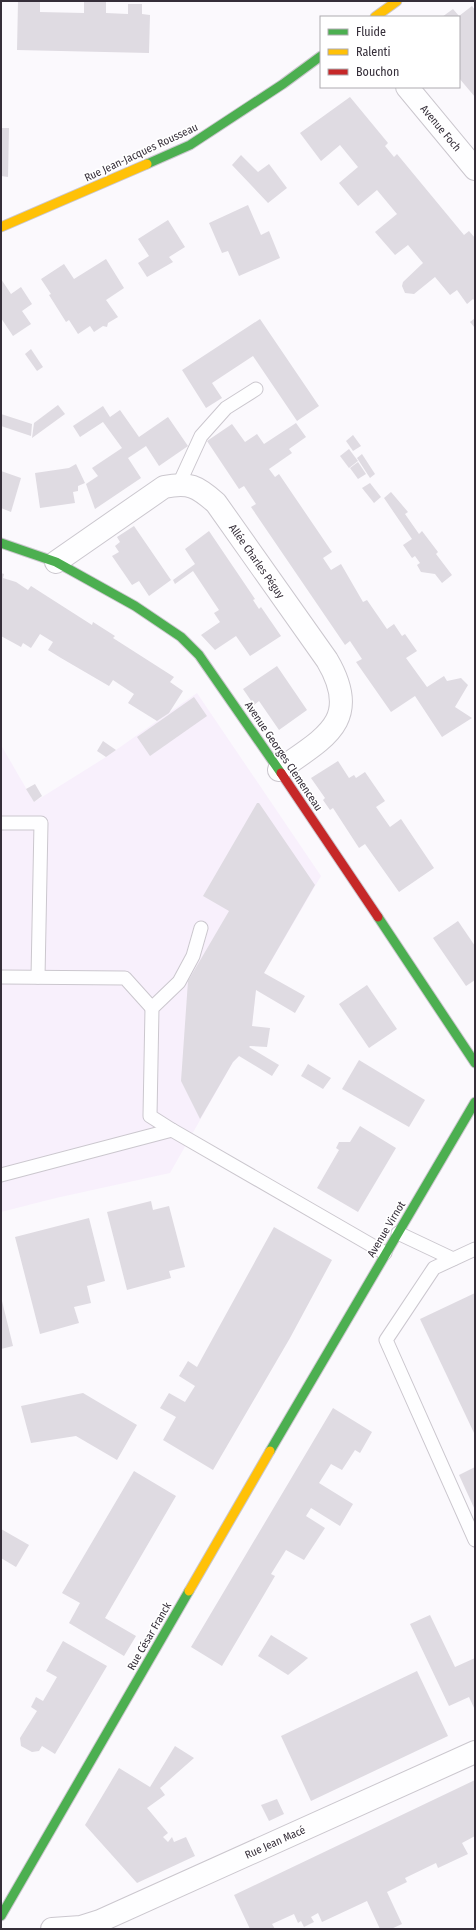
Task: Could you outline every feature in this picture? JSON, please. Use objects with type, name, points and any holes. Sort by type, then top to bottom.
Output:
[{"type":"street","points":[[376,16],[397,1]]},
{"type":"street","name":"Rue Jean-Jacques Rousseau","points":[[1,227],[190,144],[283,84],[320,57]]},
{"type":"street","name":"Avenue Foch","points":[[408,88],[475,169]]},
{"type":"street","points":[[56,562],[164,487],[180,484]]},
{"type":"street","name":"Allée Charles Péguy","points":[[180,484],[190,485],[202,491],[216,503],[327,660],[336,676],[340,694],[340,713],[335,726],[327,735],[279,770]]},
{"type":"street","name":"Avenue Georges Clemenceau","points":[[1,543],[56,562],[135,606],[181,637],[199,655],[279,770],[475,1063]]},
{"type":"street","name":"Avenue Virnot","points":[[319,1368],[385,1253],[475,1102]]},
{"type":"street","name":"Rue César Franck","points":[[1,1916],[319,1368]]},
{"type":"street","name":"Rue Jean Macé","points":[[52,1929],[74,1929],[100,1921],[475,1752]]},
{"type":"lane","points":[[180,484],[201,436],[226,408],[256,389]]},
{"type":"lane","points":[[1,823],[41,823],[38,977]]},
{"type":"lane","points":[[152,1008],[179,982],[193,956],[202,928]]},
{"type":"lane","points":[[1,976],[125,978],[152,1008],[150,1116],[385,1253]]},
{"type":"lane","points":[[1,1175],[172,1130]]},
{"type":"lane","points":[[398,1232],[453,1259]]},
{"type":"lane","points":[[475,1249],[434,1268],[386,1340],[475,1540]]},
{"type":"shaded area","points":[[197,693],[321,876],[256,987],[250,1046],[233,1062],[170,1173],[56,1198],[1,1212],[1,745],[34,802],[106,757]]},
{"type":"building","points":[[18,1],[40,1],[40,12],[84,13],[84,1],[106,1],[106,13],[128,14],[128,4],[142,4],[142,14],[150,15],[149,53],[17,50]]},
{"type":"building","points":[[472,6],[475,10],[475,97],[460,79],[459,16]]},
{"type":"building","points":[[453,9],[459,16],[443,16]]},
{"type":"building","points":[[350,97],[388,143],[385,146],[394,157],[397,154],[464,235],[469,231],[475,238],[475,301],[473,299],[467,304],[457,290],[450,295],[435,277],[414,294],[405,293],[402,286],[403,282],[423,263],[408,245],[395,255],[375,232],[397,214],[377,190],[358,206],[339,183],[358,167],[340,145],[321,161],[300,133]]},
{"type":"building","points":[[1,128],[9,128],[8,177],[1,176]]},
{"type":"building","points":[[241,155],[258,172],[269,164],[287,188],[268,203],[232,165]]},
{"type":"building","points":[[248,205],[261,235],[269,231],[280,258],[239,276],[228,251],[222,253],[209,223]]},
{"type":"building","points":[[168,220],[185,247],[169,257],[173,262],[147,277],[138,263],[149,256],[138,239]]},
{"type":"building","points":[[106,259],[124,288],[106,300],[118,317],[108,323],[107,327],[103,326],[94,332],[90,326],[78,334],[69,320],[66,322],[41,279],[64,264],[74,279]]},
{"type":"building","points":[[1,279],[11,294],[21,287],[32,304],[22,311],[31,324],[13,336],[1,318]]},
{"type":"building","points":[[475,318],[475,328],[470,322]]},
{"type":"building","points":[[260,319],[319,406],[297,421],[253,356],[212,383],[222,398],[206,408],[182,370]]},
{"type":"building","points":[[31,349],[43,367],[37,371],[25,354]]},
{"type":"building","points":[[58,405],[65,414],[32,438],[34,423]]},
{"type":"building","points":[[103,406],[110,417],[120,410],[139,437],[168,417],[188,446],[159,466],[146,446],[128,458],[141,478],[95,509],[86,484],[98,476],[92,468],[122,448],[103,422],[80,437],[73,426]]},
{"type":"building","points":[[1,414],[32,424],[31,436],[1,426]]},
{"type":"building","points":[[296,423],[306,437],[289,449],[292,453],[269,469],[275,477],[279,474],[332,552],[323,558],[331,570],[341,564],[363,602],[367,600],[387,629],[394,624],[402,636],[405,634],[417,651],[406,658],[427,687],[444,676],[447,681],[461,678],[468,685],[455,707],[472,718],[442,737],[415,696],[391,712],[356,662],[362,659],[350,641],[345,645],[251,507],[256,504],[244,486],[239,489],[207,441],[232,424],[245,442],[257,434],[264,444]]},
{"type":"building","points":[[353,435],[361,446],[353,451],[346,441]]},
{"type":"building","points":[[349,449],[358,461],[349,468],[340,456]]},
{"type":"building","points":[[362,454],[375,474],[370,478],[357,458]]},
{"type":"building","points":[[358,462],[366,474],[358,479],[350,468]]},
{"type":"building","points":[[76,464],[85,483],[78,486],[78,491],[73,492],[75,503],[40,508],[35,473],[69,468]]},
{"type":"building","points":[[1,471],[21,478],[11,512],[1,508]]},
{"type":"building","points":[[370,483],[381,497],[374,503],[362,488]]},
{"type":"building","points":[[391,492],[408,512],[405,514],[419,534],[422,531],[438,552],[436,554],[452,575],[442,583],[435,574],[421,572],[417,565],[420,563],[415,556],[412,558],[403,545],[412,539],[384,498]]},
{"type":"building","points":[[134,526],[171,580],[149,596],[139,581],[132,585],[112,556],[119,552],[115,546],[120,542],[117,537]]},
{"type":"building","points":[[209,531],[255,599],[253,600],[259,609],[261,607],[281,636],[250,656],[236,636],[215,650],[201,635],[220,622],[214,613],[219,610],[193,571],[175,584],[173,580],[195,564],[185,549]]},
{"type":"building","points":[[1,573],[4,574],[3,578],[16,582],[28,590],[31,586],[92,625],[93,622],[115,636],[113,638],[174,677],[170,682],[183,691],[169,713],[157,721],[128,703],[134,694],[113,680],[109,686],[48,650],[53,642],[40,634],[31,648],[23,643],[21,647],[1,636]]},
{"type":"building","points":[[277,666],[307,710],[279,730],[259,701],[254,705],[243,689]]},
{"type":"building","points":[[194,697],[207,716],[150,756],[137,737]]},
{"type":"building","points":[[103,741],[116,750],[106,757],[97,751]]},
{"type":"building","points":[[338,761],[349,778],[354,775],[356,778],[365,772],[385,801],[376,807],[390,827],[401,819],[434,868],[399,892],[365,844],[359,848],[333,808],[330,810],[323,800],[325,798],[311,778]]},
{"type":"building","points":[[35,784],[42,796],[34,802],[26,789]]},
{"type":"building","points":[[257,803],[259,803],[315,885],[264,973],[305,996],[295,1013],[256,990],[252,1026],[270,1028],[267,1047],[249,1047],[279,1065],[272,1076],[239,1056],[233,1062],[200,1119],[181,1081],[188,981],[229,911],[203,896]]},
{"type":"building","points":[[458,921],[475,946],[475,980],[466,986],[433,938]]},
{"type":"building","points":[[367,985],[397,1029],[369,1048],[339,1004]]},
{"type":"building","points":[[359,1060],[425,1100],[409,1127],[342,1089]]},
{"type":"building","points":[[308,1064],[331,1078],[323,1089],[301,1076]]},
{"type":"building","points":[[360,1126],[396,1148],[358,1212],[317,1188],[339,1150],[336,1148],[339,1142],[350,1142]]},
{"type":"building","points":[[151,1201],[153,1210],[169,1206],[185,1267],[169,1271],[171,1278],[127,1290],[107,1212]]},
{"type":"building","points":[[89,1218],[105,1281],[87,1286],[91,1303],[74,1307],[79,1323],[40,1334],[15,1237]]},
{"type":"building","points":[[274,1227],[332,1260],[290,1338],[213,1470],[163,1440],[176,1417],[160,1408],[169,1393],[185,1402],[195,1386],[179,1376],[188,1361],[197,1367]]},
{"type":"building","points":[[475,1293],[475,1435],[420,1319]]},
{"type":"building","points":[[2,1301],[13,1346],[1,1349],[1,1302]]},
{"type":"building","points":[[83,1393],[137,1425],[117,1460],[76,1436],[31,1443],[21,1406]]},
{"type":"building","points":[[333,1408],[372,1432],[360,1453],[355,1450],[342,1470],[331,1464],[319,1483],[353,1504],[340,1526],[311,1508],[306,1516],[325,1528],[304,1560],[286,1550],[271,1574],[275,1576],[222,1666],[191,1647]]},
{"type":"building","points":[[475,1467],[475,1510],[459,1475]]},
{"type":"building","points":[[134,1471],[176,1496],[105,1618],[136,1636],[124,1656],[69,1623],[80,1603],[62,1593]]},
{"type":"building","points":[[1,1529],[29,1545],[16,1567],[1,1558]]},
{"type":"building","points":[[430,1615],[455,1667],[475,1658],[475,1710],[469,1697],[449,1706],[410,1624]]},
{"type":"building","points":[[271,1635],[308,1658],[288,1675],[258,1656]]},
{"type":"building","points":[[63,1641],[107,1666],[55,1754],[42,1746],[39,1751],[32,1752],[21,1746],[20,1738],[37,1711],[31,1707],[36,1697],[43,1701],[57,1677],[46,1671]]},
{"type":"building","points":[[417,1671],[448,1736],[311,1801],[281,1736]]},
{"type":"building","points":[[175,1746],[194,1758],[160,1788],[165,1795],[147,1808],[168,1833],[163,1837],[168,1842],[172,1837],[174,1842],[186,1837],[195,1856],[137,1883],[85,1825],[119,1768],[150,1787]]},
{"type":"building","points":[[475,1780],[475,1836],[462,1843],[468,1854],[438,1868],[436,1863],[405,1878],[407,1882],[387,1892],[402,1924],[391,1929],[380,1929],[367,1901],[322,1922],[318,1913],[311,1917],[314,1922],[304,1927],[301,1921],[298,1923],[294,1914],[272,1924],[275,1929],[250,1929],[234,1895]]},
{"type":"building","points":[[277,1799],[284,1814],[269,1821],[261,1805]]},
{"type":"traffic: fast","points":[[147,164],[190,145],[283,84],[320,57]]},
{"type":"traffic: fast","points":[[1,543],[56,562],[135,606],[181,637],[199,655],[281,773]]},
{"type":"traffic: fast","points":[[378,917],[475,1063]]},
{"type":"traffic: fast","points":[[270,1451],[475,1102]]},
{"type":"traffic: fast","points":[[1,1916],[189,1591]]},
{"type":"traffic: slow","points":[[376,16],[397,1]]},
{"type":"traffic: slow","points":[[1,227],[147,164]]},
{"type":"traffic: slow","points":[[189,1591],[270,1451]]},
{"type":"traffic: jam","points":[[281,773],[378,917]]}]
